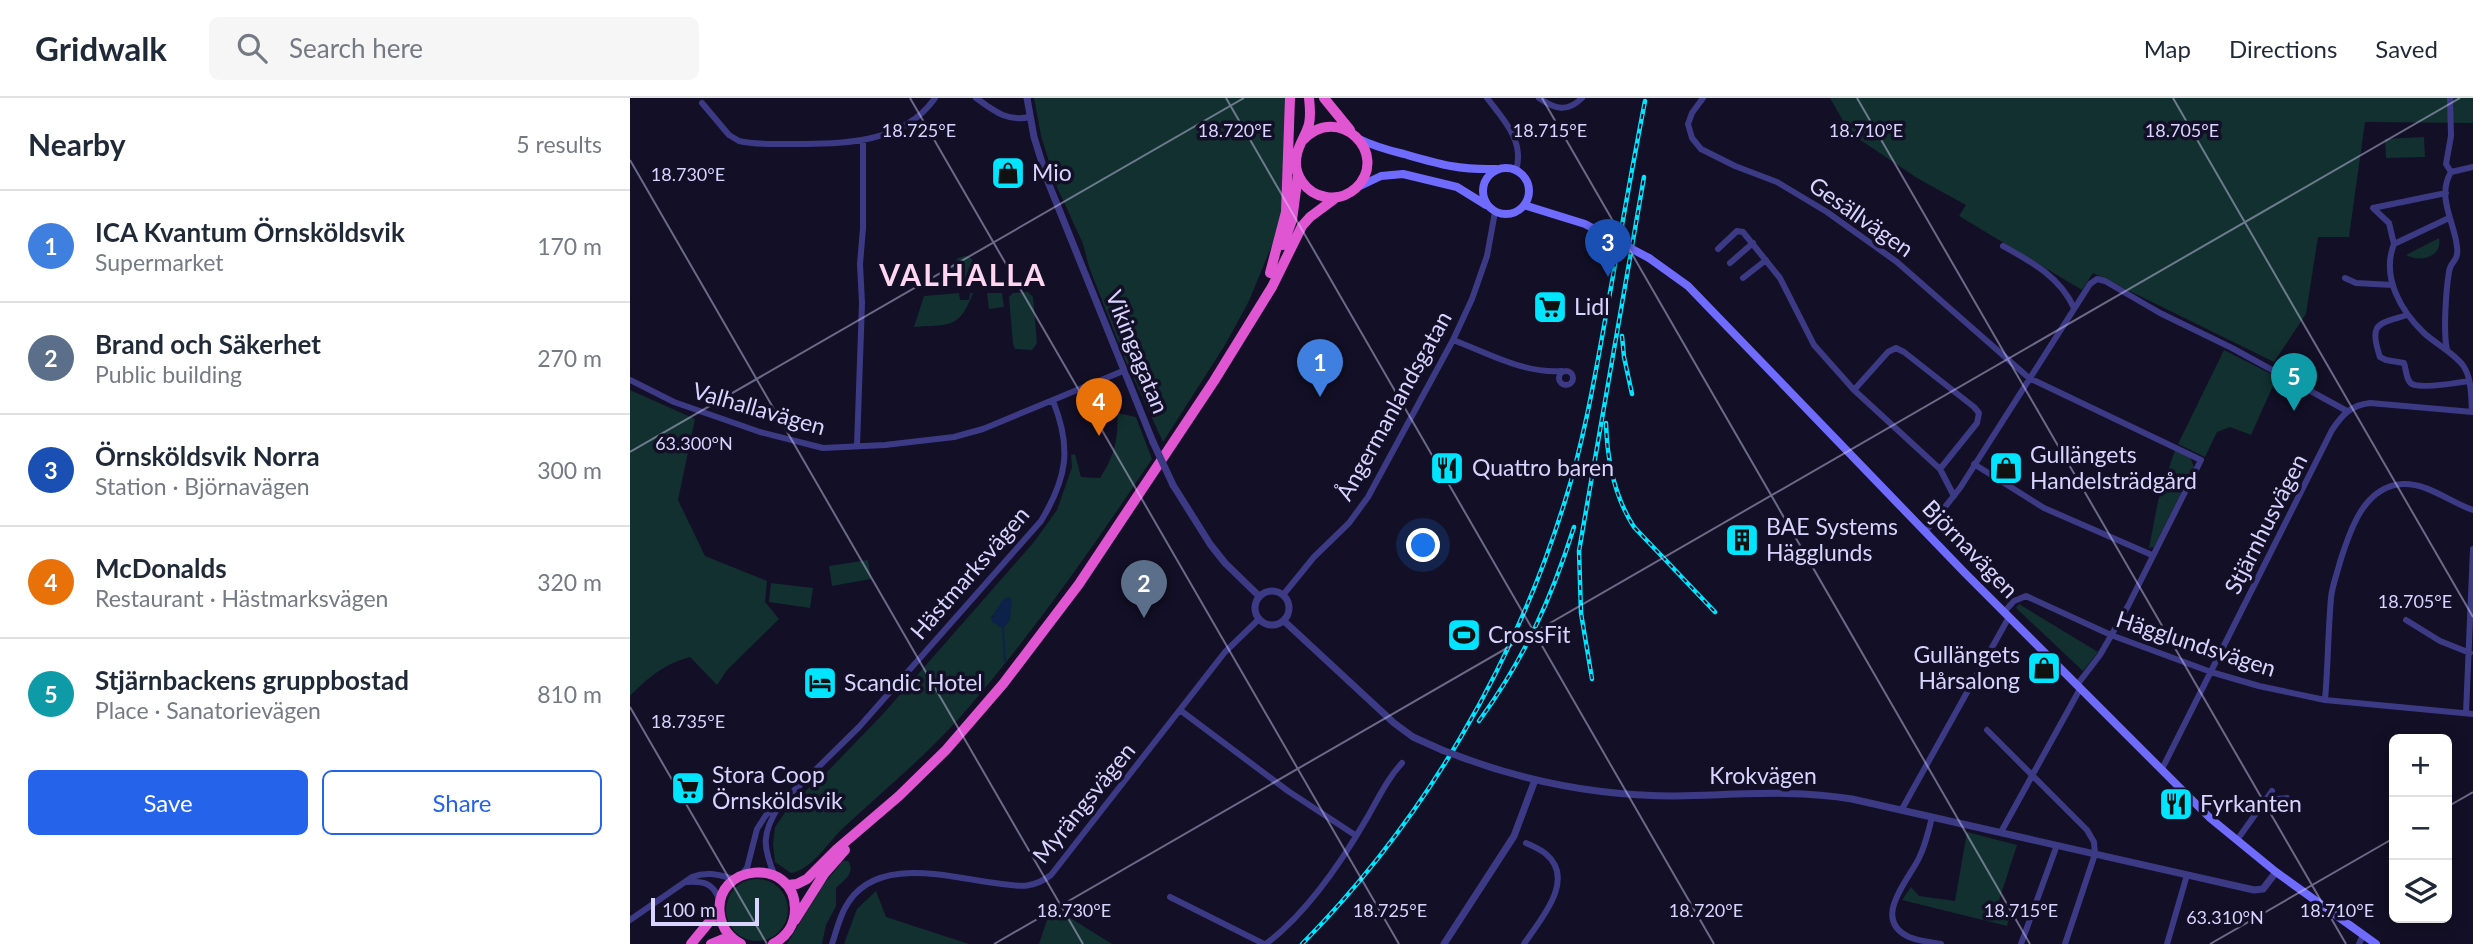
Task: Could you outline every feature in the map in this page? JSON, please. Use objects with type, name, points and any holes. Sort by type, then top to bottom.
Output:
[{"type":"highway","points":[[1270,273],[1286,212],[1290,98]]},
{"type":"highway","points":[[1258,307],[1292,220],[1298,174],[1296,161],[1310,117],[1309,98]]},
{"type":"highway","points":[[786,885],[797,884],[807,878],[900,796],[946,750],[1003,684],[1114,534],[1286,263],[1302,226],[1337,197],[1356,188],[1364,177],[1367,163],[1365,150],[1324,98]]},
{"type":"highway","points":[[1303,141],[1313,132],[1326,127],[1339,127],[1355,135]]},
{"type":"highway","points":[[1298,174],[1305,186],[1317,194],[1337,197]]},
{"type":"highway","points":[[777,943],[791,927],[824,874],[856,835]]},
{"type":"highway","points":[[691,944],[719,906],[727,886],[738,877],[764,872],[775,876],[786,885],[795,905],[791,927]]},
{"type":"highway","points":[[719,906],[726,931],[737,942]]},
{"type":"highway","points":[[711,944],[723,939],[737,942]]},
{"type":"main road","points":[[1355,135],[1378,148],[1442,166],[1458,169],[1516,170],[1525,177],[1529,195],[1524,205],[1511,214],[1491,209],[1457,187],[1403,174],[1381,176],[1356,188]]},
{"type":"main road","points":[[1491,209],[1483,195],[1483,184],[1489,174],[1499,168]]},
{"type":"main road","name":"Björnavägen","points":[[1524,205],[1585,224],[1649,258],[1688,286],[2210,818],[2361,940],[2376,944]]},
{"type":"street","points":[[702,103],[729,135],[745,143],[825,144],[863,141],[894,131],[913,121],[935,98]]},
{"type":"street","points":[[976,98],[1006,117],[1030,117]]},
{"type":"street","name":"Vikingagatan","points":[[1027,98],[1034,137],[1048,181],[1123,371],[1173,485],[1210,544],[1225,563],[1259,596]]},
{"type":"street","points":[[1487,98],[1507,125],[1519,148],[1516,170]]},
{"type":"street","points":[[1539,98],[1562,109],[1574,106],[1582,98]]},
{"type":"street","name":"Gesällvägen","points":[[1703,98],[1688,124],[1692,138],[1701,149],[1777,182],[1828,212],[1897,262],[2029,378]]},
{"type":"street","points":[[2450,98],[2451,136],[2446,164],[2451,172]]},
{"type":"street","points":[[857,446],[862,303],[860,264],[863,228],[863,141]]},
{"type":"street","points":[[2446,349],[2444,334],[2449,269],[2458,255],[2449,218],[2446,181],[2451,172],[2473,167]]},
{"type":"street","points":[[1926,531],[1954,496],[2074,308],[2090,284],[2097,279],[2347,411],[2370,403],[2473,412],[2469,381],[2463,365],[2407,315],[2393,285],[2390,264],[2394,244],[2389,223],[2373,208],[2446,192]]},
{"type":"street","name":"Ångermanlandsgatan","points":[[1283,595],[1308,563],[1349,523],[1363,504],[1453,340],[1482,270],[1491,209]]},
{"type":"street","points":[[2394,244],[2449,218]]},
{"type":"street","points":[[1718,249],[1740,231],[1753,243],[1782,281],[1809,339],[1854,390],[1940,469],[1954,496]]},
{"type":"street","points":[[1730,263],[1753,243]]},
{"type":"street","points":[[2003,246],[2051,277],[2066,293],[2074,308]]},
{"type":"street","points":[[1743,278],[1766,260]]},
{"type":"street","points":[[2345,278],[2356,283],[2393,285]]},
{"type":"street","points":[[2407,315],[2382,321],[2377,326],[2375,337],[2380,357],[2404,363],[2412,384],[2435,385],[2469,381]]},
{"type":"street","points":[[1453,340],[1511,364],[1559,373]]},
{"type":"street","points":[[1854,390],[1888,352],[1896,348],[1974,407],[1979,413],[1977,423],[1940,469]]},
{"type":"street","name":"Valhallavägen","points":[[630,380],[674,402],[760,432],[822,447],[954,437],[993,426],[1123,371]]},
{"type":"street","points":[[2001,832],[2079,687],[2111,635],[2201,460],[2029,378]]},
{"type":"street","name":"Hästmarksvägen","points":[[738,877],[750,862],[757,829],[766,815],[867,717],[1041,521],[1059,487],[1064,468],[1065,440],[1054,401]]},
{"type":"street","name":"Stjärnhusvägen","points":[[2162,769],[2332,430],[2347,411]]},
{"type":"street","points":[[1974,464],[2034,503],[2152,555]]},
{"type":"street","points":[[2325,700],[2333,588],[2350,532],[2367,503],[2387,487],[2407,484],[2426,489],[2473,510]]},
{"type":"street","points":[[2470,713],[2473,549]]},
{"type":"street","points":[[1272,590],[1283,595],[1289,608],[1284,621],[1271,625],[1259,619],[1255,609],[1259,596],[1272,590]]},
{"type":"street","name":"Hägglundsvägen","points":[[2007,614],[2014,601],[2026,596],[2111,635],[2211,672],[2325,700],[2470,713]]},
{"type":"street","points":[[1902,809],[2007,614]]},
{"type":"street","name":"Myrängsvägen","points":[[832,944],[845,908],[852,898],[880,878],[902,873],[925,873],[1020,887],[1039,884],[1051,875],[1232,644],[1259,619]]},
{"type":"street","points":[[2406,620],[2440,641],[2470,653]]},
{"type":"street","name":"Krokvägen","points":[[1284,621],[1394,723],[1413,737],[1468,760],[1535,780],[1605,792],[1647,795],[1830,795],[2257,890],[2266,886],[2276,872]]},
{"type":"street","points":[[1180,710],[1288,791],[1355,835]]},
{"type":"street","points":[[1987,730],[2092,837],[2095,854],[2065,944]]},
{"type":"street","points":[[1170,897],[1265,944],[1294,918],[1314,895],[1402,762]]},
{"type":"street","points":[[1444,944],[1514,836],[1535,780]]},
{"type":"street","points":[[2237,840],[2272,791]]},
{"type":"street","points":[[2267,800],[2287,798]]},
{"type":"street","name":"Hästmarksvägen","points":[[775,876],[766,851],[765,837],[769,822],[782,802]]},
{"type":"street","points":[[1932,817],[1920,857],[1892,906],[1892,916],[1902,932],[1910,938],[1941,944]]},
{"type":"street","points":[[1524,944],[1554,898],[1558,875],[1555,864],[1547,855],[1526,843]]},
{"type":"street","points":[[2021,944],[2056,845]]},
{"type":"street","points":[[630,920],[685,882],[703,873],[738,877]]},
{"type":"street","points":[[2167,944],[2187,875]]},
{"type":"street","points":[[685,882],[705,882],[712,886],[719,906]]},
{"type":"green space","points":[[1034,98],[1288,98],[1286,197],[1272,245],[1249,301],[1225,345],[1163,442],[1126,362],[1089,267],[1083,244],[1057,187],[1041,136]]},
{"type":"green space","points":[[1830,98],[2473,98],[2473,123],[2365,122],[2349,237],[2318,237],[2306,314],[2274,362],[2093,273],[2082,290],[1959,216],[1966,205],[1917,178],[1850,133]]},
{"type":"green space","points":[[2424,137],[2425,157],[2386,158],[2385,139]]},
{"type":"green space","points":[[2439,238],[2438,250],[2429,257],[2406,255]]},
{"type":"green space","points":[[966,256],[973,262],[975,285],[959,287],[955,285],[952,265],[958,258]]},
{"type":"green space","points":[[1028,292],[1033,297],[1037,343],[1032,350],[1015,349],[1009,297],[1013,293]]},
{"type":"green space","points":[[959,293],[960,300],[969,300],[970,293],[973,293],[963,314],[957,319],[944,325],[914,327],[924,296]]},
{"type":"green space","points":[[987,293],[1002,293],[1004,307],[989,309]]},
{"type":"green space","points":[[2224,350],[2277,377],[2251,435],[2230,427],[2217,432],[2205,457],[2178,444]]},
{"type":"green space","points":[[630,390],[695,419],[678,500],[705,556],[767,581],[765,602],[779,619],[727,670],[717,685],[690,657],[657,672],[630,696]]},
{"type":"green space","points":[[1117,413],[1136,417],[1152,459],[1087,554],[1018,647],[939,739],[842,829],[819,855],[805,867],[791,873],[775,862],[775,827],[791,804],[828,771],[883,714],[1034,542],[1057,510],[1072,467],[1071,455],[1075,454],[1081,477],[1100,478],[1114,447]],"holes":[[[1002,602],[1010,606],[1010,620],[991,617],[1001,607]]]},
{"type":"green space","points":[[2175,450],[2190,457],[2194,467],[2154,547],[2149,548],[2158,501]]},
{"type":"green space","points":[[868,560],[871,579],[832,586],[829,566]]},
{"type":"green space","points":[[771,583],[813,588],[810,608],[769,602]]},
{"type":"green space","points":[[2019,604],[2098,652],[2083,671],[2016,608]]},
{"type":"green space","points":[[1967,832],[2017,845],[1994,916],[2009,919],[2007,926],[1902,900],[1911,887],[1919,896],[1955,901]]},
{"type":"green space","points":[[843,861],[848,861],[850,873],[836,888],[836,906],[826,925],[822,944],[787,944],[823,885]]},
{"type":"green space","points":[[751,879],[763,879],[779,888],[786,898],[786,922],[779,932],[763,941],[751,941],[740,936],[731,927],[726,916],[726,904],[731,893],[740,884]]},
{"type":"green space","points":[[876,891],[886,917],[969,944],[844,944],[857,909]]},
{"type":"green space","points":[[1051,908],[1064,914],[1112,944],[1039,944]]},
{"type":"water","points":[[1009,597],[1012,600],[1010,620],[1003,629],[991,621],[1003,599]]},
{"type":"waterway","points":[[1003,629],[1005,661]]},
{"type":"railway","points":[[1302,944],[1387,846],[1425,793],[1492,681],[1520,623],[1565,501],[1584,428],[1645,101]]},
{"type":"railway","points":[[1592,679],[1581,613],[1579,551],[1644,177]]},
{"type":"railway","points":[[1622,336],[1632,394]]},
{"type":"railway","points":[[1606,423],[1613,477],[1627,515],[1634,527],[1715,612]]},
{"type":"railway","points":[[1479,721],[1510,675],[1535,628],[1574,527]]},
{"type":"place","name":"Mio","points":[[1008,173]]},
{"type":"place","name":"Örnsköldsvik Norra","points":[[1608,277]]},
{"type":"place","name":"Lidl","points":[[1550,307]]},
{"type":"place","name":"ICA Kvantum Örnsköldsvik","points":[[1320,397]]},
{"type":"place","name":"Stjärnbackens gruppbostad","points":[[2294,411]]},
{"type":"place","name":"McDonalds","points":[[1099,436]]},
{"type":"place","name":"Quattro baren","points":[[1447,468]]},
{"type":"place","name":"Gullängets Handelsträdgård","points":[[2006,468]]},
{"type":"place","name":"BAE Systems Hägglunds","points":[[1742,540]]},
{"type":"place","name":"Brand och Säkerhet","points":[[1144,618]]},
{"type":"place","name":"CrossFit","points":[[1464,635]]},
{"type":"place","name":"Gullängets Hårsalong","points":[[2044,668]]},
{"type":"place","name":"Scandic Hotel","points":[[820,683]]},
{"type":"place","name":"Stora Coop Örnsköldsvik","points":[[688,788]]},
{"type":"place","name":"Fyrkanten","points":[[2176,804]]},
{"type":"district","name":"VALHALLA","points":[[963,276]]}]
